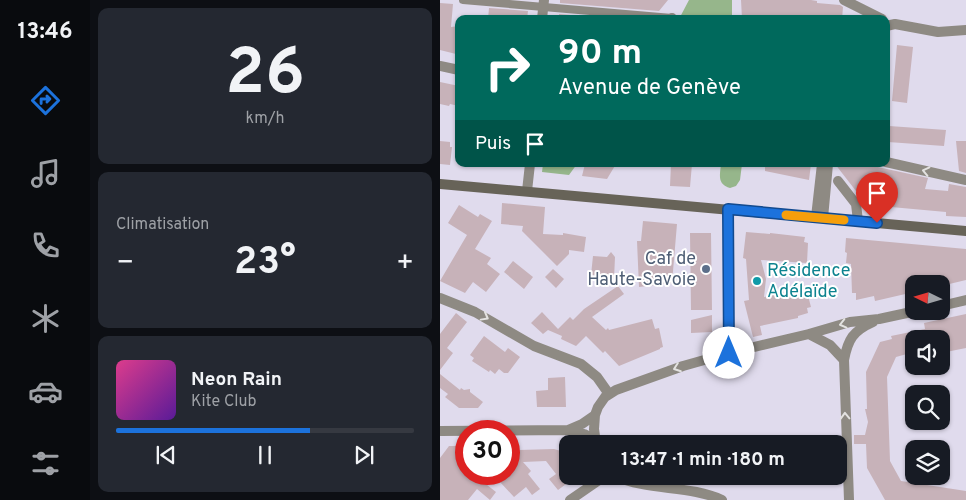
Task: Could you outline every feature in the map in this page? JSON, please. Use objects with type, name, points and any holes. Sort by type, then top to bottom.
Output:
[{"type":"main road","points":[[440,184],[966,231]]},
{"type":"street","points":[[463,0],[544,4],[645,15]]},
{"type":"street","points":[[844,0],[871,15]]},
{"type":"street","points":[[890,24],[934,32],[966,30]]},
{"type":"street","points":[[440,66],[455,69]]},
{"type":"street","points":[[890,163],[966,180]]},
{"type":"street","points":[[527,191],[530,167]]},
{"type":"street","points":[[819,218],[822,167]]},
{"type":"street","points":[[819,218],[828,167]]},
{"type":"street","points":[[838,181],[856,204],[858,222]]},
{"type":"street","points":[[728,209],[729,353]]},
{"type":"street","points":[[440,298],[481,314],[534,346],[581,364],[597,377],[609,394]]},
{"type":"street","points":[[950,304],[966,300]]},
{"type":"street","points":[[596,435],[595,415],[601,401],[609,394],[683,366],[729,353],[850,322],[879,319],[905,313]]},
{"type":"street","points":[[849,500],[844,360],[847,347],[855,334],[862,327],[879,319]]},
{"type":"street","points":[[809,334],[830,344],[844,360]]},
{"type":"street","points":[[568,430],[582,424],[595,415]]},
{"type":"street","points":[[440,430],[568,430],[586,435]]},
{"type":"street","points":[[570,500],[592,485]]},
{"type":"street","points":[[647,485],[708,495],[722,500]]},
{"type":"green space","points":[[689,0],[732,0],[732,15],[681,15]]},
{"type":"green space","points":[[543,167],[575,167],[569,175],[542,172]]},
{"type":"green space","points":[[721,167],[742,167],[740,180],[736,186],[730,188],[723,184],[720,175]]},
{"type":"building","points":[[560,0],[668,0],[659,11],[560,3]]},
{"type":"building","points":[[741,0],[811,0],[817,1],[817,3],[840,5],[843,7],[842,15],[742,15]]},
{"type":"building","points":[[440,3],[453,4],[451,27],[455,26],[455,54],[440,50]]},
{"type":"building","points":[[489,8],[528,11],[528,15],[488,15]]},
{"type":"building","points":[[897,45],[913,47],[907,103],[892,101]]},
{"type":"building","points":[[440,82],[455,85],[455,105],[440,104]]},
{"type":"building","points":[[890,126],[946,130],[944,146],[890,142]]},
{"type":"building","points":[[440,141],[450,142],[450,147],[452,147],[450,165],[440,164]]},
{"type":"building","points":[[956,141],[966,141],[966,173],[959,171]]},
{"type":"building","points":[[584,167],[614,167],[607,179],[582,176]]},
{"type":"building","points":[[671,167],[692,167],[690,187],[670,186]]},
{"type":"building","points":[[765,167],[811,167],[809,180],[765,171]]},
{"type":"building","points":[[837,167],[878,167],[928,178],[925,189],[948,191],[949,184],[966,187],[966,217],[946,216],[946,212],[869,205],[871,192],[856,191]]},
{"type":"building","points":[[502,203],[545,207],[543,234],[563,235],[563,233],[586,237],[584,252],[569,250],[569,254],[557,266],[522,231],[523,226],[501,224]]},
{"type":"building","points":[[459,205],[478,217],[480,214],[492,221],[475,249],[491,258],[487,264],[500,274],[486,292],[473,282],[465,293],[440,281],[467,235],[448,223]]},
{"type":"building","points":[[643,221],[677,224],[672,283],[639,287],[637,241],[641,241]]},
{"type":"building","name":"Résidence Adélaïde","points":[[746,232],[805,237],[804,242],[808,243],[807,263],[761,260],[766,279],[764,297],[806,288],[811,307],[807,308],[808,313],[798,316],[798,318],[760,326],[762,335],[753,337],[744,301],[749,300],[746,259],[743,258]]},
{"type":"building","points":[[690,233],[711,233],[712,310],[691,310]]},
{"type":"building","points":[[846,238],[966,249],[966,280],[950,284],[950,275],[905,275],[905,294],[875,301],[874,296],[856,300],[856,293],[852,293],[851,264],[846,263],[847,253],[845,252]]},
{"type":"building","points":[[611,252],[615,257],[614,279],[591,275],[593,256],[607,257]]},
{"type":"building","points":[[513,261],[533,277],[524,289],[504,272]]},
{"type":"building","points":[[553,269],[564,279],[556,288],[545,277]]},
{"type":"building","points":[[618,286],[624,294],[592,317],[606,330],[652,319],[655,329],[659,328],[663,347],[619,366],[605,351],[603,353],[586,336],[576,346],[561,339],[562,336],[548,330],[543,334],[531,323],[542,312],[558,329],[570,317],[573,320],[584,309]]},
{"type":"building","points":[[456,313],[467,322],[447,348],[453,353],[440,370],[440,334]]},
{"type":"building","points":[[966,314],[966,348],[950,351],[950,330],[920,330],[925,329],[924,323],[950,320],[950,317]]},
{"type":"building","points":[[712,315],[712,332],[691,333],[691,320]]},
{"type":"building","points":[[905,333],[905,354],[896,357],[887,377],[890,461],[901,481],[905,482],[905,485],[927,485],[966,491],[966,500],[885,500],[867,468],[866,444],[854,444],[854,435],[865,435],[868,422],[865,409],[867,409],[866,372],[880,342],[892,339],[891,336]]},
{"type":"building","points":[[484,336],[505,352],[508,348],[520,357],[508,373],[504,373],[499,369],[495,374],[490,370],[489,372],[472,361],[474,358],[470,355]]},
{"type":"building","points":[[440,374],[460,390],[461,388],[464,390],[470,389],[470,392],[483,402],[478,408],[459,408],[445,397],[448,394],[440,388]]},
{"type":"building","points":[[565,377],[566,407],[537,407],[536,391],[548,390],[548,378]]},
{"type":"building","points":[[449,446],[455,446],[455,485],[487,485],[496,492],[490,500],[477,489],[468,500],[440,500],[440,458]]},
{"type":"building","points":[[520,450],[559,450],[559,485],[565,485],[558,490],[549,479],[556,474],[546,461],[523,462],[531,471],[528,474],[540,489],[532,495],[526,487],[514,497],[503,485],[520,485]]},
{"type":"slow traffic","points":[[786,215],[844,220]]},
{"type":"place","name":"Caf de Haute-Savoie","points":[[706,269]]},
{"type":"place","name":"Résidence Adélaïde","points":[[757,281]]},
{"type":"route","points":[[729,353],[728,209],[877,223]]}]
